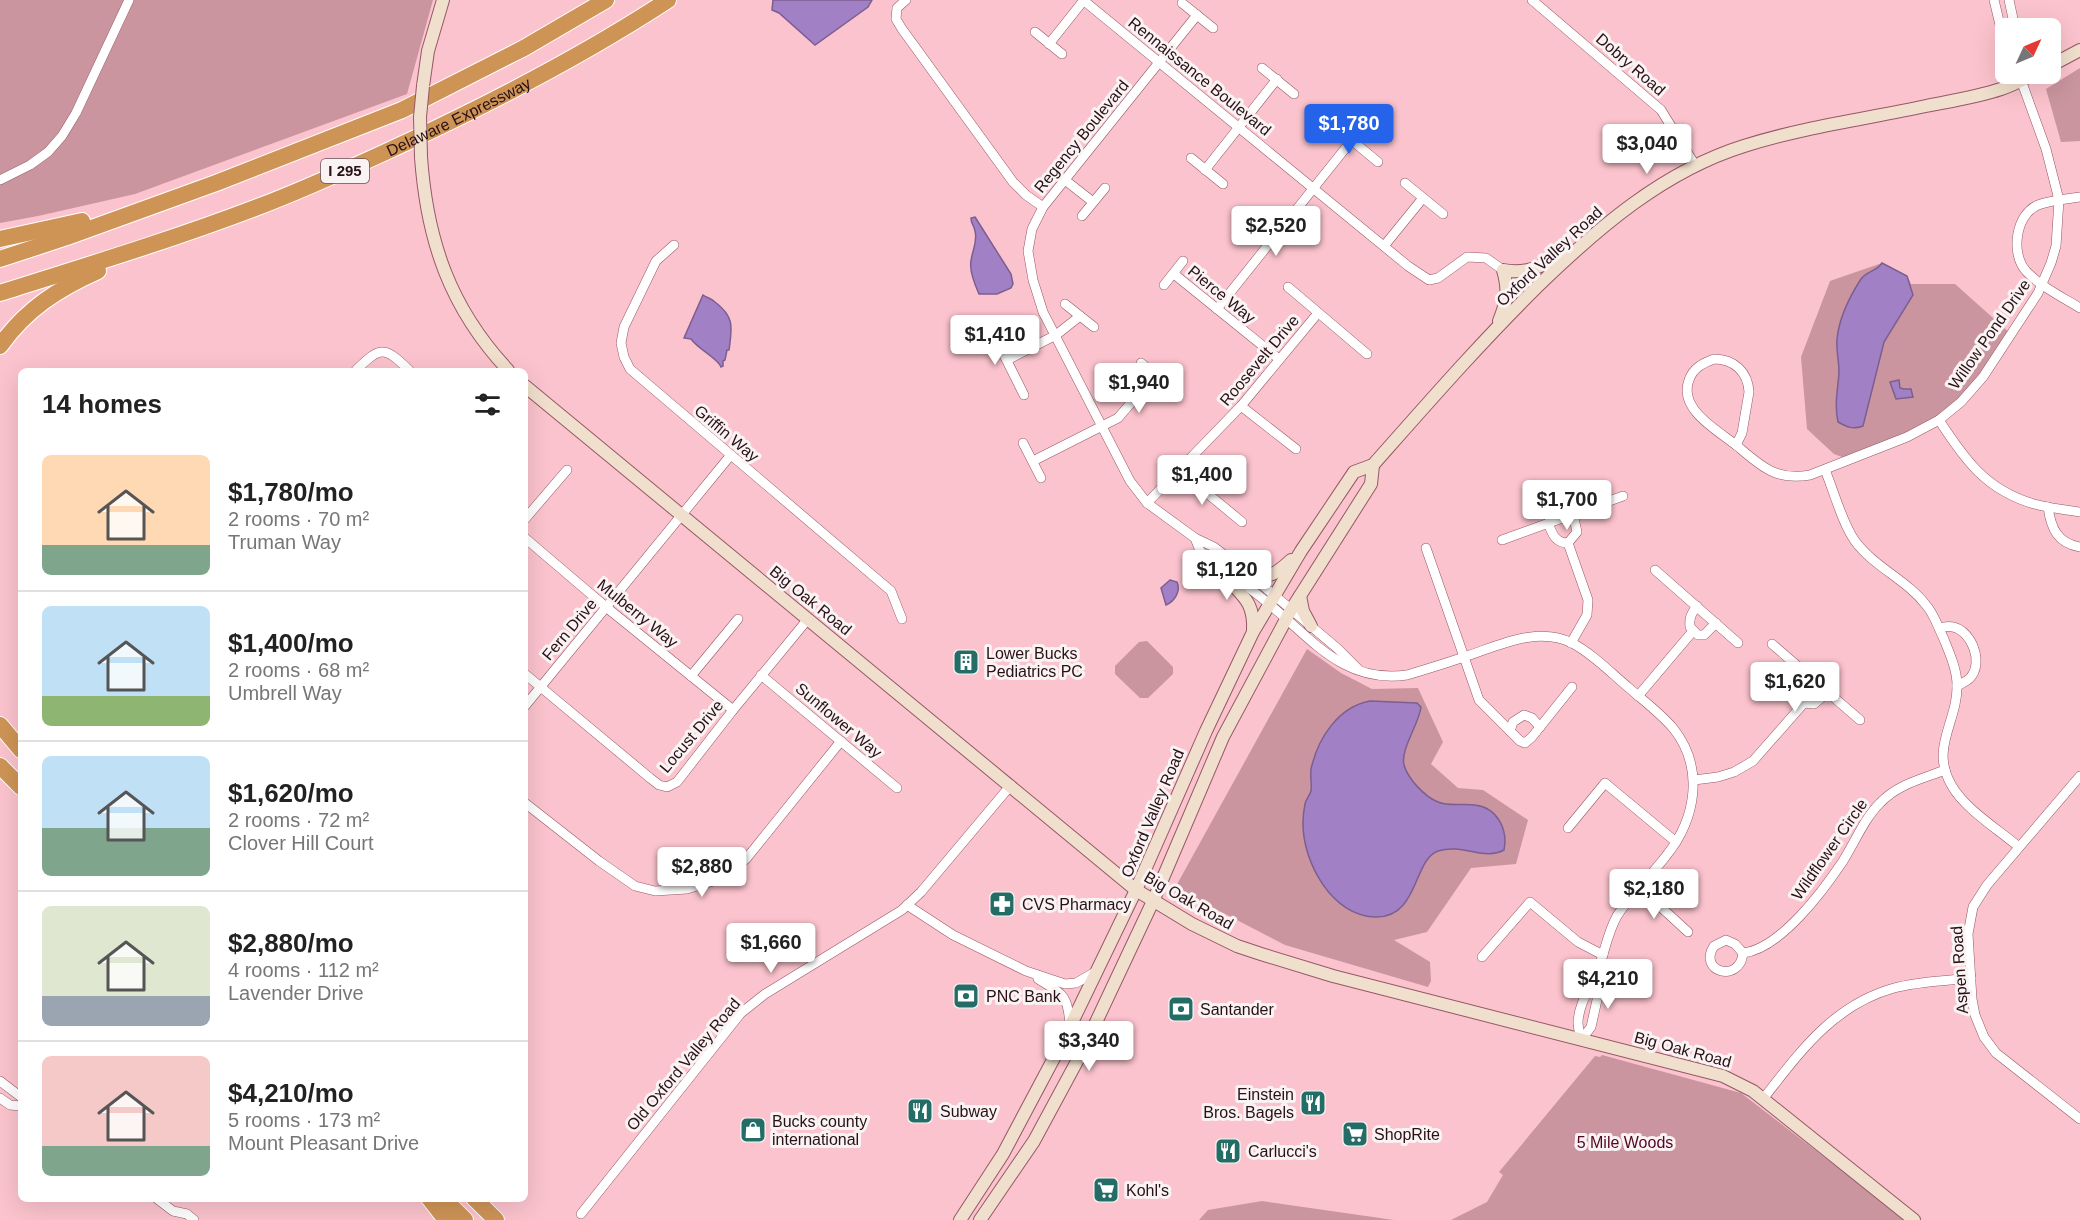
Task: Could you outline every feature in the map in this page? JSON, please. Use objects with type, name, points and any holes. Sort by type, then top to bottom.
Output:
[{"type":"highway","name":"Delaware Expressway","points":[[168,201],[402,110],[524,48],[606,0]]},
{"type":"highway","name":"Delaware Expressway","points":[[0,292],[180,235],[295,192],[465,115],[569,60],[668,0]]},
{"type":"highway","points":[[0,239],[168,201]]},
{"type":"highway","name":"I 295","points":[[0,259],[168,201]]},
{"type":"highway","points":[[0,346],[21,319],[50,295],[180,235]]},
{"type":"highway","points":[[0,725],[18,746]]},
{"type":"highway","points":[[0,737],[18,754]]},
{"type":"highway","points":[[0,766],[18,783]]},
{"type":"highway","points":[[432,1202],[446,1220]]},
{"type":"highway","points":[[447,1202],[465,1220]]},
{"type":"highway","points":[[478,1202],[494,1217]]},
{"type":"main road","points":[[443,0],[428,51],[420,117],[421,157],[426,200],[433,232],[454,293],[474,330],[506,368]]},
{"type":"main road","points":[[2061,60],[2080,50]]},
{"type":"main road","name":"Oxford Valley Road","points":[[960,1220],[1003,1154],[1071,1026],[1136,890],[1206,730],[1253,632],[1301,551],[1354,472],[1373,465],[1496,328],[1576,251],[1632,204],[1674,177],[1695,165],[1762,140],[1968,98],[2011,84]]},
{"type":"main road","points":[[1496,328],[1508,286],[1503,270],[1517,272],[1530,270],[1576,251]]},
{"type":"main road","name":"Big Oak Road","points":[[528,388],[1136,890],[1192,924],[1237,946],[1333,976],[1706,1070],[1740,1083],[1914,1220]]},
{"type":"main road","name":"Oxford Valley Road","points":[[980,1220],[1034,1141],[1083,1052],[1154,899],[1223,737],[1300,596],[1371,484],[1373,465]]},
{"type":"main road","points":[[1249,574],[1259,577],[1276,574],[1301,551]]},
{"type":"main road","points":[[1219,566],[1224,576],[1248,601],[1254,616],[1253,632]]},
{"type":"main road","points":[[1300,596],[1311,626]]},
{"type":"street","points":[[0,180],[30,165],[48,152],[62,136],[76,113],[129,0]]},
{"type":"street","points":[[906,0],[897,8],[896,19],[902,29],[1012,182],[1043,207]]},
{"type":"street","points":[[1049,44],[1084,0]]},
{"type":"street","name":"Rennaissance Boulevard","points":[[1084,0],[1384,246],[1429,280],[1438,278],[1467,257],[1485,258],[1503,270]]},
{"type":"street","points":[[1994,0],[1998,18]]},
{"type":"street","points":[[2008,0],[2012,18]]},
{"type":"street","name":"Dobry Road","points":[[1538,2],[1661,110],[1695,165]]},
{"type":"street","points":[[1182,3],[1213,28]]},
{"type":"street","name":"Regency Boulevard","points":[[1197,15],[1043,207],[1032,229],[1028,251],[1033,280],[1043,312],[1130,481],[1147,503],[1249,574],[1272,599]]},
{"type":"street","points":[[1035,32],[1062,54]]},
{"type":"street","points":[[1262,68],[1294,93]]},
{"type":"street","points":[[1205,170],[1277,79]]},
{"type":"street","name":"Willow Pond Drive","points":[[1736,445],[1742,433],[1749,392],[1747,378],[1734,364],[1720,359],[1707,362],[1695,369],[1689,380],[1688,400],[1696,413],[1763,468],[1778,475],[1798,477],[1826,470],[1908,438],[1939,420],[1961,402],[1983,377],[2043,284],[2056,246],[2059,200],[2026,84]]},
{"type":"street","points":[[1337,128],[1378,162]]},
{"type":"street","points":[[1217,309],[1352,140]]},
{"type":"street","points":[[1191,158],[1223,184]]},
{"type":"street","points":[[1065,180],[1093,202]]},
{"type":"street","points":[[1405,183],[1443,214]]},
{"type":"street","points":[[1082,216],[1105,188]]},
{"type":"street","points":[[1384,246],[1423,198]]},
{"type":"street","points":[[2080,198],[2037,205],[2030,210],[2023,219],[2019,231],[2017,251],[2020,263],[2026,271],[2080,308]]},
{"type":"street","name":"Griffin Way","points":[[674,245],[656,261],[624,327],[621,343],[630,369],[891,591],[903,618]]},
{"type":"street","points":[[1164,285],[1183,261]]},
{"type":"street","name":"Pierce Way","points":[[1174,274],[1279,359]]},
{"type":"street","points":[[1288,288],[1367,354]]},
{"type":"street","points":[[1065,304],[1094,327]]},
{"type":"street","name":"Roosevelt Drive","points":[[1147,503],[1241,406],[1318,313]]},
{"type":"street","points":[[1007,360],[1056,335],[1080,316]]},
{"type":"street","points":[[989,325],[1024,395]]},
{"type":"street","points":[[358,368],[371,356],[385,351],[407,368]]},
{"type":"street","points":[[1141,363],[1170,387]]},
{"type":"street","points":[[1033,461],[1118,418],[1155,375]]},
{"type":"street","points":[[1241,406],[1296,449]]},
{"type":"street","points":[[1939,420],[1968,463],[1988,482],[2016,498],[2048,507],[2080,512]]},
{"type":"street","points":[[1023,443],[1041,478]]},
{"type":"street","name":"Fern Drive","points":[[528,702],[730,456]]},
{"type":"street","points":[[528,516],[567,470]]},
{"type":"street","points":[[1179,470],[1242,522]]},
{"type":"street","points":[[1826,470],[1855,541],[1918,596],[1930,611],[1939,628],[1952,663],[1957,686],[1942,750],[1945,770],[1952,788],[2019,847]]},
{"type":"street","points":[[1502,540],[1623,496]]},
{"type":"street","points":[[2048,507],[2050,521],[2058,537],[2072,546],[2080,547]]},
{"type":"street","points":[[1568,543],[1577,532],[1573,514]]},
{"type":"street","points":[[1548,523],[1555,537],[1560,542],[1568,543]]},
{"type":"street","name":"Regency Boulevard","points":[[1195,538],[1200,551],[1219,566],[1272,599]]},
{"type":"street","name":"Mulberry Way","points":[[528,541],[733,710]]},
{"type":"street","points":[[1568,543],[1588,600],[1587,615],[1571,643]]},
{"type":"street","points":[[1426,548],[1479,700],[1520,741],[1525,743],[1572,687]]},
{"type":"street","points":[[1655,570],[1738,643]]},
{"type":"street","points":[[1272,599],[1331,658],[1340,664],[1384,677],[1407,675],[1524,638],[1546,636],[1571,643],[1591,656],[1661,715],[1677,734],[1688,756],[1694,780],[1693,800],[1688,821],[1676,843],[1638,887],[1611,926],[1598,969],[1599,991],[1591,1027],[1581,1040]]},
{"type":"street","points":[[1697,606],[1689,620],[1693,631],[1698,635],[1704,634],[1716,623]]},
{"type":"street","points":[[1289,615],[1311,626],[1359,669]]},
{"type":"street","points":[[691,676],[738,619]]},
{"type":"street","name":"Locust Drive","points":[[528,676],[650,778],[659,785],[667,787],[676,782],[808,619]]},
{"type":"street","points":[[1939,628],[1954,627],[1960,630],[1969,638],[1973,646],[1976,662],[1973,673],[1970,678],[1957,686]]},
{"type":"street","points":[[1638,696],[1693,631]]},
{"type":"street","points":[[1772,644],[1860,720]]},
{"type":"street","points":[[1804,703],[1800,696],[1800,689],[1808,674]]},
{"type":"street","name":"Sunflower Way","points":[[761,675],[897,788]]},
{"type":"street","points":[[1804,703],[1818,702],[1828,692]]},
{"type":"street","points":[[1694,780],[1734,772],[1753,761],[1804,703]]},
{"type":"street","points":[[1510,731],[1513,722],[1524,715],[1533,718],[1540,727]]},
{"type":"street","points":[[528,805],[598,861],[635,886],[655,891],[687,889],[720,879],[746,860],[841,741]]},
{"type":"street","name":"Wildflower Circle","points":[[1743,953],[1758,950],[1767,945],[1802,912],[1842,862],[1870,814],[1881,801],[1904,784],[1945,770]]},
{"type":"street","name":"Aspen Road","points":[[2080,776],[1987,885],[1974,906],[1968,934],[1975,1015],[1984,1037],[1990,1046],[2080,1119]]},
{"type":"street","points":[[1568,828],[1605,783],[1676,843]]},
{"type":"street","name":"Old Oxford Valley Road","points":[[581,1214],[741,1013],[765,994],[902,910],[921,892],[1011,785]]},
{"type":"street","points":[[1638,887],[1688,932]]},
{"type":"street","points":[[1482,957],[1530,902],[1578,942],[1603,955]]},
{"type":"street","points":[[907,905],[953,935],[1026,970],[1065,984],[1076,983],[1097,971]]},
{"type":"street","points":[[1026,970],[1064,996],[1068,1005],[1071,1026]]},
{"type":"street","points":[[1763,1099],[1815,1035],[1840,1014],[1892,989],[1913,984],[1971,978]]},
{"type":"street","points":[[0,1081],[18,1095]]},
{"type":"street","points":[[0,1098],[10,1105],[18,1106]]},
{"type":"street","points":[[160,1202],[175,1216],[187,1214],[194,1220]]},
{"type":"green space","points":[[0,0],[433,0],[407,94],[135,194],[0,223]]},
{"type":"green space","points":[[2080,68],[2080,141],[2061,142],[2046,89],[2054,84],[2061,84],[2061,80]]},
{"type":"green space","points":[[1882,263],[1907,276],[1911,284],[1955,284],[2011,334],[1983,377],[1939,420],[1850,460],[1834,454],[1807,429],[1801,357],[1830,281]]},
{"type":"green space","points":[[1147,641],[1173,667],[1173,674],[1148,698],[1140,698],[1115,674],[1115,666],[1139,642]]},
{"type":"green space","points":[[1307,649],[1341,673],[1372,689],[1418,688],[1443,742],[1431,764],[1458,788],[1483,790],[1528,820],[1516,864],[1471,868],[1427,932],[1394,940],[1430,962],[1431,981],[1428,987],[1285,945],[1175,888]]},
{"type":"green space","name":"5 Mile Woods","points":[[1602,1055],[1741,1093],[1906,1220],[1451,1220],[1487,1202],[1503,1175],[1499,1172],[1595,1056]]},
{"type":"green space","points":[[1262,1201],[1394,1220],[1199,1220],[1208,1210]]},
{"type":"shaded area","points":[[773,0],[872,0],[868,7],[815,45],[779,13],[772,10]]},
{"type":"shaded area","points":[[975,217],[1011,274],[1013,284],[1011,288],[997,294],[979,294],[973,278],[971,265],[976,235],[971,218]]},
{"type":"shaded area","points":[[1882,263],[1907,276],[1913,295],[1884,342],[1863,426],[1850,427],[1838,422],[1837,416],[1838,331],[1846,308],[1861,279]]},
{"type":"shaded area","points":[[703,295],[721,307],[731,323],[729,350],[727,350],[721,367],[691,339],[684,338]]},
{"type":"shaded area","points":[[1899,380],[1900,388],[1911,389],[1913,397],[1896,399],[1890,382]]},
{"type":"shaded area","points":[[1170,580],[1177,582],[1178,592],[1166,605],[1161,588]]},
{"type":"shaded area","points":[[1370,701],[1417,703],[1421,707],[1405,752],[1404,765],[1409,776],[1433,800],[1447,804],[1475,805],[1490,810],[1500,821],[1505,842],[1504,850],[1489,854],[1456,849],[1438,851],[1430,856],[1424,865],[1408,898],[1400,908],[1390,915],[1376,917],[1360,915],[1346,908],[1323,884],[1308,853],[1303,822],[1305,804],[1311,791],[1311,769],[1324,735],[1348,710]]},
{"type":"place","name":"Lower Bucks Pediatrics PC","points":[[966,662]]},
{"type":"place","name":"CVS Pharmacy","points":[[1002,904]]},
{"type":"place","name":"PNC Bank","points":[[966,996]]},
{"type":"place","name":"Santander","points":[[1181,1009]]},
{"type":"place","name":"Einstein Bros. Bagels","points":[[1313,1103]]},
{"type":"place","name":"Subway","points":[[920,1111]]},
{"type":"place","name":"Bucks county international","points":[[753,1130]]},
{"type":"place","name":"ShopRite","points":[[1355,1134]]},
{"type":"place","name":"Carlucci's","points":[[1228,1151]]},
{"type":"place","name":"Kohl's","points":[[1106,1190]]}]
